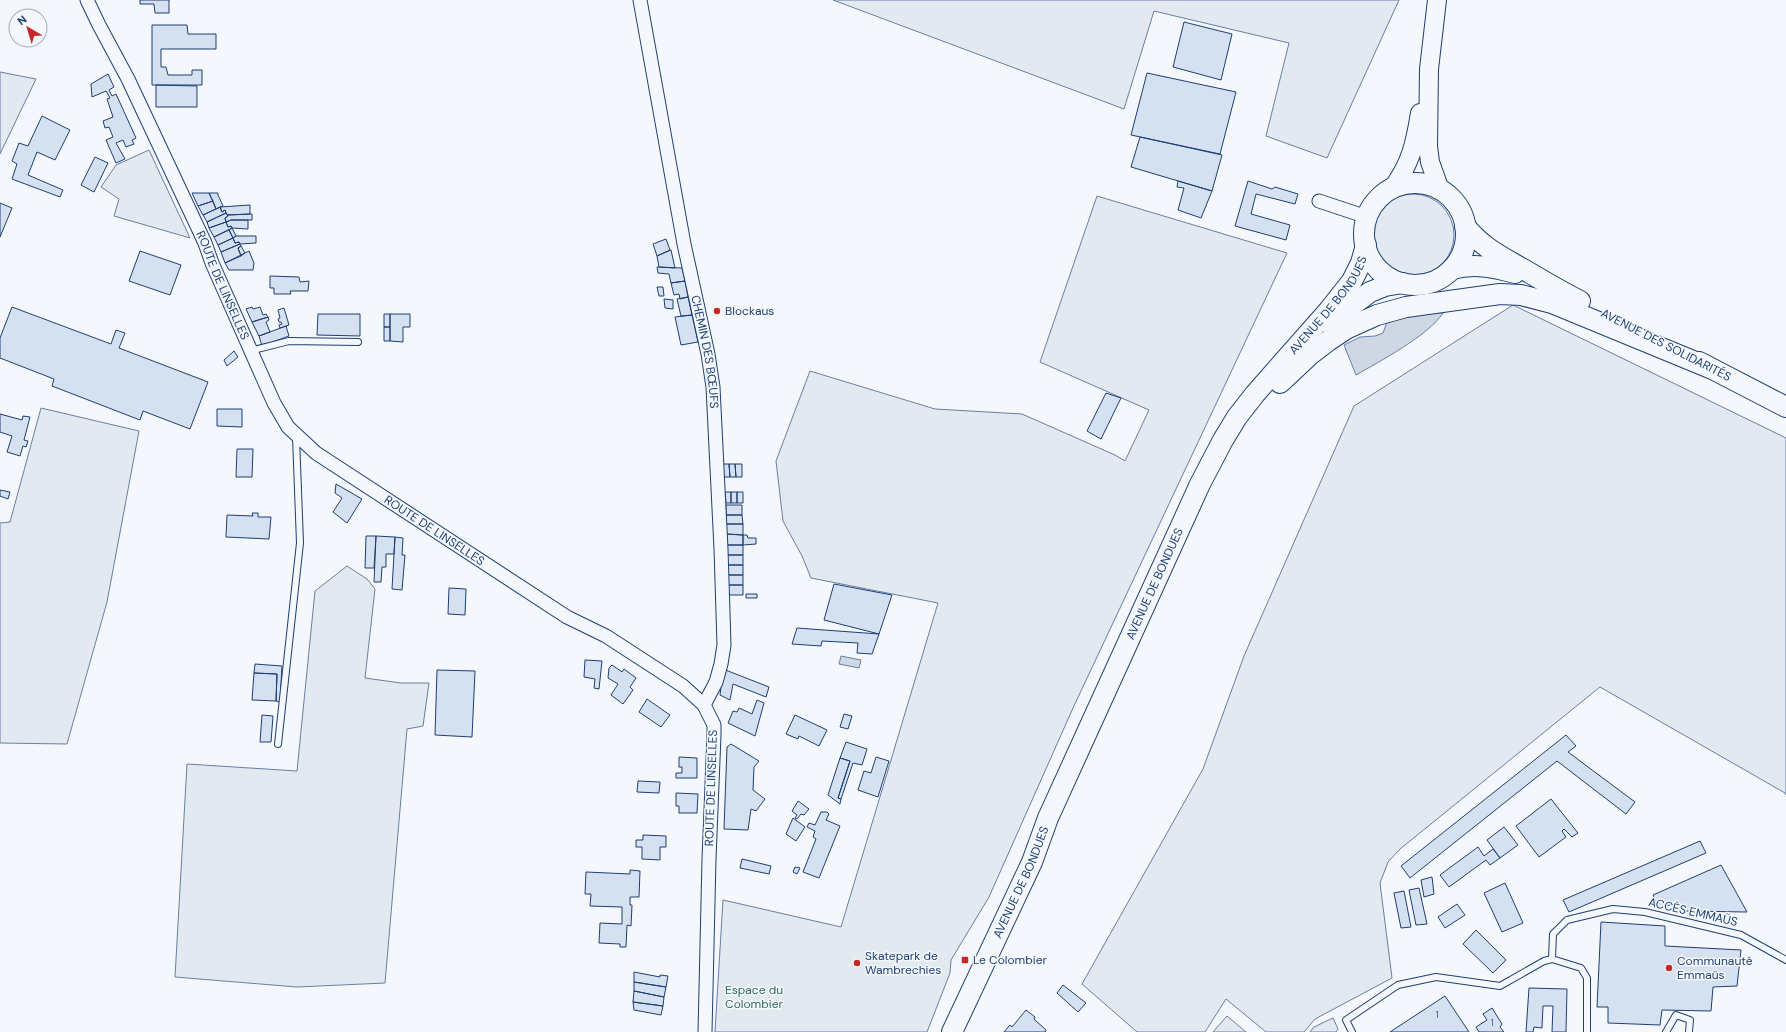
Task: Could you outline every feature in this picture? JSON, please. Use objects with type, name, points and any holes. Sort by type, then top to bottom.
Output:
[{"type":"main road","points":[[1392,189],[1410,159],[1429,69],[1438,0]]},
{"type":"main road","points":[[1429,69],[1428,150],[1432,169],[1440,190]]},
{"type":"main road","points":[[1408,183],[1432,186],[1440,190],[1457,205],[1465,226],[1463,249],[1457,263],[1433,281],[1418,284],[1403,283],[1388,277],[1371,260],[1366,245],[1364,230],[1367,216],[1380,197],[1392,189],[1408,183]]},
{"type":"main road","name":"AVENUE DES SOLIDARITÉS","points":[[1465,226],[1474,237],[1489,250],[1546,284],[1786,406]]},
{"type":"main road","name":"AVENUE DE BONDUES","points":[[952,1032],[961,1009],[968,974],[1018,864],[1048,818],[1216,454],[1237,417],[1352,281],[1366,245]]},
{"type":"main road","name":"AVENUE DES SOLIDARITÉS","points":[[1452,268],[1473,265],[1493,267],[1517,273],[1546,284]]},
{"type":"main road","name":"AVENUE DE BONDUES","points":[[1283,362],[1341,312],[1370,292],[1385,286],[1403,283]]},
{"type":"main road","points":[[1216,454],[1274,389],[1320,347],[1356,324],[1387,312],[1406,307],[1490,294],[1521,295],[1562,306],[1710,368]]},
{"type":"street","name":"ROUTE DE LINSELLES","points":[[88,0],[128,79],[197,226],[250,351],[280,416],[296,436],[328,461],[567,617],[606,636],[683,686],[704,705],[714,725],[705,1032]]},
{"type":"street","name":"CHEMIN DES BŒUFS","points":[[640,0],[684,244],[708,354],[713,387],[724,645],[716,682],[704,705]]},
{"type":"street","points":[[1319,202],[1367,216]]},
{"type":"lane","points":[[250,351],[289,341],[358,342]]},
{"type":"lane","points":[[278,744],[300,543],[296,436]]},
{"type":"lane","name":"ACCÈS EMMAÜS","points":[[1552,959],[1553,934],[1567,920],[1613,909],[1645,912],[1741,935],[1786,960]]},
{"type":"lane","points":[[1352,1032],[1346,1020],[1398,985],[1436,977],[1500,986],[1544,961],[1552,959],[1581,968],[1587,978],[1587,1032]]},
{"type":"lane","points":[[1666,1032],[1676,1015],[1690,1020],[1689,1032]]},
{"type":"green space","points":[[833,0],[1399,0],[1327,158],[1266,136],[1289,43],[1154,11],[1124,109]]},
{"type":"green space","points":[[0,72],[36,79],[0,154]]},
{"type":"green space","points":[[149,150],[190,238],[114,216],[119,199],[101,187],[116,165]]},
{"type":"green space","points":[[1405,194],[1421,194],[1436,201],[1447,212],[1454,227],[1454,243],[1451,251],[1442,264],[1429,273],[1421,276],[1405,276],[1390,269],[1379,258],[1372,243],[1372,227],[1379,212],[1390,201]]},
{"type":"green space","name":"Espace du Colombier","points":[[1097,196],[1287,253],[1073,708],[989,897],[951,960],[950,973],[927,1032],[715,1032],[723,900],[841,927],[938,603],[811,578],[802,556],[783,521],[776,461],[810,371],[935,409],[1022,414],[1115,455],[1125,461],[1149,410],[1040,362]]},
{"type":"green space","points":[[1513,305],[1786,438],[1786,795],[1785,793],[1600,687],[1400,849],[1388,862],[1380,883],[1392,978],[1315,1019],[1304,1032],[1266,1032],[1226,999],[1205,1032],[1137,1032],[1082,984],[1203,769],[1244,656],[1354,406]]},
{"type":"green space","points":[[41,408],[139,431],[107,602],[67,744],[0,743],[0,523],[10,522]]},
{"type":"green space","points":[[347,566],[367,579],[375,589],[365,678],[401,683],[429,683],[423,726],[407,729],[385,983],[297,987],[175,977],[187,764],[297,771],[315,591]]},
{"type":"shaded area","points":[[1430,312],[1443,313],[1436,322],[1415,339],[1356,375],[1344,345],[1360,337],[1375,336],[1383,333],[1387,322]]},
{"type":"shaded area","points":[[841,656],[861,660],[859,668],[839,664]]},
{"type":"shaded area","points":[[1227,1016],[1246,1032],[1213,1032]]},
{"type":"shaded area","points":[[1333,1018],[1338,1029],[1336,1032],[1310,1032],[1314,1027]]},
{"type":"building","points":[[140,0],[169,0],[169,13],[155,13],[154,4],[140,4]]},
{"type":"building","points":[[1184,22],[1232,34],[1221,80],[1173,67]]},
{"type":"building","points":[[152,25],[187,25],[188,34],[216,34],[216,49],[161,49],[161,67],[166,67],[168,75],[192,75],[192,70],[202,70],[202,85],[152,85]]},
{"type":"building","points":[[1147,73],[1236,92],[1220,154],[1131,135]]},
{"type":"building","points":[[108,74],[114,87],[109,90],[112,96],[116,94],[136,138],[132,140],[134,144],[126,147],[123,140],[116,143],[125,159],[116,163],[106,140],[113,137],[109,127],[105,128],[103,121],[113,117],[107,99],[110,98],[106,91],[92,97],[91,84]]},
{"type":"building","points":[[156,85],[197,86],[197,107],[156,107]]},
{"type":"building","points":[[42,116],[70,130],[55,160],[37,152],[28,175],[63,190],[60,197],[12,179],[17,164],[12,161],[19,143],[28,146]]},
{"type":"building","points":[[1140,137],[1222,155],[1212,191],[1131,167]]},
{"type":"building","points":[[95,157],[108,163],[94,192],[81,185]]},
{"type":"building","points":[[1178,181],[1212,191],[1201,218],[1178,210],[1184,188],[1177,187]]},
{"type":"building","points":[[1248,181],[1272,189],[1275,187],[1298,194],[1295,204],[1256,194],[1251,214],[1290,225],[1286,240],[1235,226]]},
{"type":"building","points":[[192,193],[209,193],[213,201],[198,206]]},
{"type":"building","points":[[209,193],[218,193],[223,206],[216,209]]},
{"type":"building","points":[[213,201],[216,209],[203,215],[198,206]]},
{"type":"building","points":[[0,203],[12,208],[0,237]]},
{"type":"building","points":[[250,205],[250,214],[227,215],[225,210],[222,212],[220,207]]},
{"type":"building","points":[[220,207],[222,212],[225,210],[226,213],[207,222],[203,215]]},
{"type":"building","points":[[226,213],[228,216],[225,218],[226,222],[209,228],[207,222]]},
{"type":"building","points":[[252,214],[252,220],[231,220],[226,222],[225,218],[228,216],[227,215]]},
{"type":"building","points":[[231,220],[248,220],[248,229],[232,228],[231,226],[228,227],[226,222]]},
{"type":"building","points":[[226,222],[228,227],[231,226],[232,228],[214,237],[209,228]]},
{"type":"building","points":[[232,228],[236,236],[233,238],[229,230]]},
{"type":"building","points":[[229,230],[233,238],[218,245],[214,237]]},
{"type":"building","points":[[236,236],[256,236],[256,243],[235,243],[233,238]]},
{"type":"building","points":[[233,238],[235,243],[239,242],[240,244],[221,252],[218,245]]},
{"type":"building","points":[[666,239],[670,250],[657,256],[653,244]]},
{"type":"building","points":[[240,244],[241,246],[238,248],[241,256],[225,263],[221,252]]},
{"type":"building","points":[[241,246],[245,253],[241,256],[238,248]]},
{"type":"building","points":[[671,250],[675,268],[659,267],[657,256]]},
{"type":"building","points":[[140,251],[181,265],[170,295],[129,281]]},
{"type":"building","points":[[249,251],[254,263],[253,270],[229,270],[225,263]]},
{"type":"building","points":[[657,267],[682,268],[685,281],[671,283],[669,274],[658,273]]},
{"type":"building","points":[[270,276],[299,277],[300,282],[309,281],[308,291],[290,291],[291,294],[274,294],[274,288],[270,288]]},
{"type":"building","points":[[685,281],[688,297],[680,299],[679,294],[674,295],[671,283]]},
{"type":"building","points":[[657,287],[663,287],[664,296],[659,296]]},
{"type":"building","points":[[688,297],[692,315],[681,316],[677,299]]},
{"type":"building","points":[[664,299],[673,300],[673,309],[665,308]]},
{"type":"building","points":[[12,307],[111,344],[116,330],[125,333],[119,348],[208,382],[190,429],[143,411],[140,420],[52,386],[54,379],[0,358],[0,338]]},
{"type":"building","points":[[252,307],[253,309],[260,307],[263,315],[266,314],[268,317],[252,322],[246,309]]},
{"type":"building","points":[[284,308],[289,325],[280,328],[279,325],[282,324],[278,319],[280,318],[278,310]]},
{"type":"building","points":[[318,314],[360,314],[360,336],[317,335]]},
{"type":"building","points":[[384,314],[390,314],[390,327],[384,327]]},
{"type":"building","points":[[390,314],[410,314],[410,327],[403,327],[403,342],[390,341]]},
{"type":"building","points":[[692,315],[698,342],[681,345],[675,317]]},
{"type":"building","points":[[268,317],[269,320],[266,322],[270,332],[259,336],[252,322]]},
{"type":"building","points":[[286,326],[289,336],[262,346],[259,336]]},
{"type":"building","points":[[384,327],[390,327],[390,341],[384,341]]},
{"type":"building","points":[[234,351],[238,357],[227,366],[224,360]]},
{"type":"building","points":[[1106,393],[1121,398],[1101,439],[1087,431]]},
{"type":"building","points":[[217,409],[242,409],[242,427],[217,426]]},
{"type":"building","points":[[0,414],[22,420],[23,416],[30,417],[24,440],[28,441],[26,447],[23,446],[20,456],[7,452],[12,436],[0,432]]},
{"type":"building","points":[[237,449],[253,449],[252,477],[236,477]]},
{"type":"building","points":[[723,464],[729,464],[730,477],[723,477]]},
{"type":"building","points":[[729,464],[735,464],[736,477],[730,477]]},
{"type":"building","points":[[735,464],[742,464],[742,477],[736,477]]},
{"type":"building","points":[[336,484],[362,499],[347,523],[333,512],[342,498],[335,493]]},
{"type":"building","points":[[0,490],[10,492],[8,499],[0,496]]},
{"type":"building","points":[[725,492],[731,492],[731,503],[726,503]]},
{"type":"building","points":[[731,492],[737,492],[737,503],[731,503]]},
{"type":"building","points":[[737,492],[743,492],[743,503],[737,503]]},
{"type":"building","points":[[726,505],[742,505],[742,515],[726,515]]},
{"type":"building","points":[[252,513],[258,513],[258,517],[271,517],[269,539],[226,537],[227,515],[253,516]]},
{"type":"building","points":[[726,515],[742,515],[743,524],[726,524]]},
{"type":"building","points":[[726,524],[743,524],[743,535],[726,534]]},
{"type":"building","points":[[726,534],[743,535],[743,545],[726,545]]},
{"type":"building","points":[[743,535],[747,535],[748,538],[756,538],[756,544],[743,545]]},
{"type":"building","points":[[366,536],[376,536],[374,568],[365,568]]},
{"type":"building","points":[[376,536],[395,537],[394,554],[386,554],[386,567],[382,567],[381,582],[374,582]]},
{"type":"building","points":[[395,537],[403,538],[402,555],[405,555],[402,590],[392,589]]},
{"type":"building","points":[[726,545],[743,545],[743,555],[726,555]]},
{"type":"building","points":[[726,555],[743,555],[743,565],[726,565]]},
{"type":"building","points":[[726,565],[743,565],[743,575],[726,575]]},
{"type":"building","points":[[726,575],[743,575],[743,585],[726,585]]},
{"type":"building","points":[[834,584],[892,595],[879,634],[824,620]]},
{"type":"building","points":[[726,585],[743,585],[743,595],[726,595]]},
{"type":"building","points":[[449,588],[466,589],[465,615],[448,614]]},
{"type":"building","points":[[746,594],[757,594],[757,598],[746,598]]},
{"type":"building","points":[[797,628],[879,634],[872,654],[857,653],[858,643],[822,641],[821,646],[792,644]]},
{"type":"building","points":[[585,660],[602,661],[599,689],[594,688],[595,679],[584,677]]},
{"type":"building","points":[[255,664],[282,666],[280,702],[276,701],[277,674],[254,673]]},
{"type":"building","points":[[612,665],[622,672],[624,669],[636,678],[630,687],[633,690],[623,704],[611,695],[618,684],[608,678],[609,668]]},
{"type":"building","points":[[723,669],[769,687],[766,697],[733,684],[730,700],[720,695]]},
{"type":"building","points":[[437,670],[475,671],[472,737],[435,735]]},
{"type":"building","points":[[254,673],[277,674],[276,701],[252,700]]},
{"type":"building","points":[[647,699],[670,715],[661,727],[639,712]]},
{"type":"building","points":[[757,700],[764,703],[755,736],[728,723],[733,711],[737,712],[739,708],[752,714]]},
{"type":"building","points":[[844,714],[852,716],[848,729],[840,727]]},
{"type":"building","points":[[262,715],[273,716],[271,742],[260,742]]},
{"type":"building","points":[[795,715],[827,730],[819,746],[799,736],[798,739],[786,734]]},
{"type":"building","points":[[1566,735],[1576,746],[1568,752],[1635,802],[1626,814],[1557,761],[1410,878],[1401,866]]},
{"type":"building","points":[[846,742],[867,749],[862,765],[853,763],[841,799],[838,798],[850,761],[840,758]]},
{"type":"building","points":[[731,744],[759,761],[754,767],[753,790],[765,799],[756,811],[751,809],[748,830],[724,829],[727,747]]},
{"type":"building","points":[[679,757],[697,758],[697,778],[676,778],[676,773],[682,773],[682,767],[679,767]]},
{"type":"building","points":[[876,757],[889,761],[878,797],[858,790],[864,771],[871,773]]},
{"type":"building","points":[[840,758],[850,761],[838,798],[841,799],[840,804],[828,795]]},
{"type":"building","points":[[638,781],[660,782],[659,793],[637,792]]},
{"type":"building","points":[[676,793],[698,794],[697,813],[679,813],[679,806],[676,806]]},
{"type":"building","points":[[1551,799],[1578,833],[1572,837],[1564,829],[1562,831],[1566,837],[1539,857],[1516,826]]},
{"type":"building","points":[[798,801],[809,809],[804,815],[801,814],[797,819],[795,818],[797,815],[792,811]]},
{"type":"building","points":[[821,812],[827,812],[829,814],[826,820],[840,826],[819,878],[803,872],[816,839],[813,837],[815,831],[807,827],[809,823],[815,825]]},
{"type":"building","points":[[793,818],[805,827],[796,841],[786,834]]},
{"type":"building","points":[[1504,827],[1518,845],[1500,858],[1487,840]]},
{"type":"building","points":[[643,835],[666,836],[666,847],[660,847],[660,860],[642,859],[642,847],[636,847],[636,840],[643,840]]},
{"type":"building","points":[[1700,841],[1706,853],[1569,912],[1563,900]]},
{"type":"building","points":[[1478,847],[1484,856],[1493,849],[1500,858],[1490,865],[1486,860],[1449,887],[1440,875]]},
{"type":"building","points":[[742,859],[771,866],[769,874],[740,868]]},
{"type":"building","points":[[1721,865],[1747,912],[1681,911],[1677,902],[1659,909],[1653,895]]},
{"type":"building","points":[[795,867],[800,868],[797,874],[793,872]]},
{"type":"building","points":[[630,870],[640,871],[639,897],[630,897],[630,905],[632,905],[631,926],[627,925],[626,947],[620,947],[620,944],[599,943],[600,923],[622,924],[622,907],[590,906],[591,894],[585,894],[586,872],[630,874]]},
{"type":"building","points":[[1432,877],[1434,894],[1424,897],[1421,880]]},
{"type":"building","points":[[1505,883],[1523,923],[1502,932],[1484,893]]},
{"type":"building","points":[[1419,888],[1427,924],[1416,925],[1409,890]]},
{"type":"building","points":[[1404,891],[1411,927],[1401,928],[1394,893]]},
{"type":"building","points":[[1457,904],[1465,915],[1445,928],[1438,917]]},
{"type":"building","name":"Communauté Emmaüs","points":[[1601,922],[1665,926],[1665,946],[1741,950],[1737,986],[1713,987],[1711,1011],[1662,1010],[1660,1025],[1608,1023],[1608,1007],[1597,1007]]},
{"type":"building","points":[[1476,930],[1506,960],[1493,973],[1463,944]]},
{"type":"building","points":[[634,972],[660,977],[660,975],[668,976],[666,987],[634,982]]},
{"type":"building","points":[[634,982],[666,987],[664,997],[634,991]]},
{"type":"building","points":[[1063,985],[1086,1003],[1078,1012],[1057,993]]},
{"type":"building","points":[[1529,988],[1567,989],[1566,1032],[1552,1032],[1553,1006],[1543,1006],[1542,1028],[1534,1027],[1533,1032],[1526,1032]]},
{"type":"building","points":[[634,991],[664,997],[663,1006],[633,1002]]},
{"type":"building","points":[[1445,996],[1469,1032],[1390,1032]]},
{"type":"building","points":[[633,1002],[663,1006],[661,1015],[634,1010]]},
{"type":"building","points":[[1492,1008],[1502,1024],[1500,1027],[1504,1032],[1479,1032],[1476,1027],[1487,1020],[1483,1014]]},
{"type":"building","points":[[1026,1010],[1035,1017],[1034,1019],[1046,1030],[1045,1032],[1004,1032],[1010,1025],[1012,1027]]},
{"type":"place","name":"Blockaus","points":[[717,311]]},
{"type":"place","name":"Le Colombier","points":[[965,960]]},
{"type":"place","name":"Skatepark de Wambrechies","points":[[857,963]]},
{"type":"place","name":"Communauté Emmaüs","points":[[1669,968]]}]
